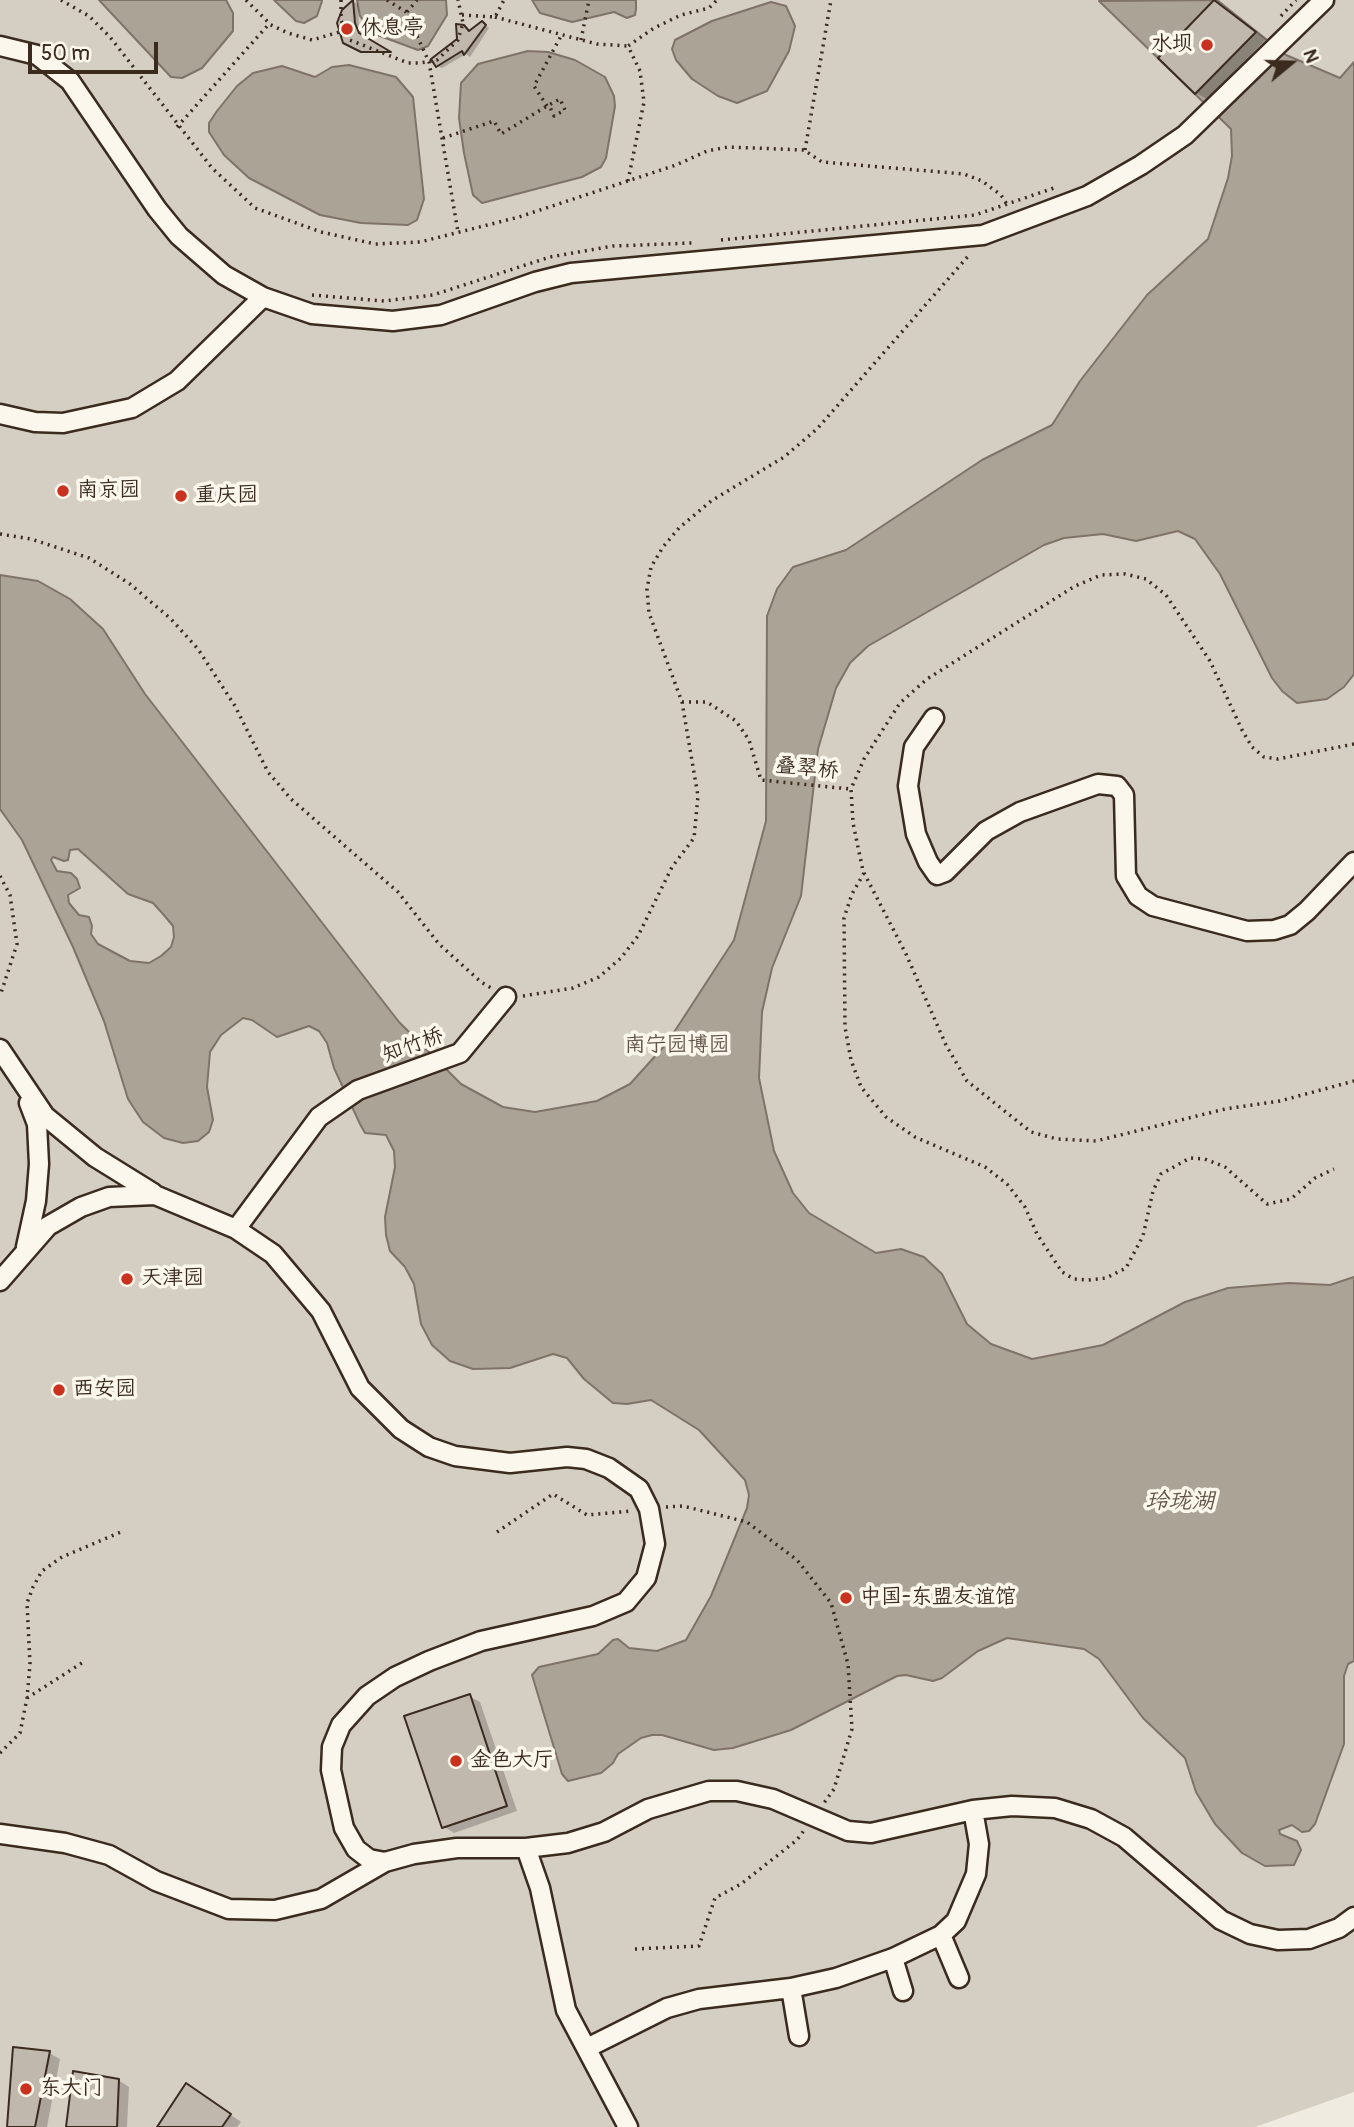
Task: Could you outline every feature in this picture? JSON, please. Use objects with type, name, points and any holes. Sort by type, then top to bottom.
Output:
[{"type":"street","points":[[0,46],[37,55],[70,81],[157,209],[179,236],[224,275],[263,297],[312,314],[393,321],[441,315],[536,282],[571,273],[983,235],[1087,195],[1141,165],[1185,135],[1324,0]]},
{"type":"street","points":[[0,414],[35,422],[63,423],[132,408],[177,381],[263,297]]},
{"type":"street","points":[[934,718],[914,747],[908,786],[916,834],[937,875],[945,872],[986,831],[1020,812],[1098,785],[1116,786],[1124,795],[1126,876],[1138,896],[1153,906],[1247,931],[1274,930],[1290,925],[1307,911],[1354,862]]},
{"type":"street","name":"知竹桥","points":[[236,1229],[319,1117],[358,1090],[460,1053],[506,997]]},
{"type":"street","points":[[0,1049],[45,1116],[95,1157],[155,1195],[236,1229],[273,1254],[321,1311],[360,1388],[401,1429],[429,1447],[476,1460],[510,1463],[566,1457],[586,1459],[630,1480],[639,1489],[649,1509],[655,1534],[652,1562],[646,1578],[626,1602],[593,1616],[518,1631],[429,1661],[395,1677],[367,1696],[341,1724],[332,1747],[331,1770],[344,1828],[355,1849],[369,1860],[386,1862]]},
{"type":"street","points":[[24,1254],[32,1226],[38,1164],[37,1124],[25,1089]]},
{"type":"street","points":[[0,1281],[48,1226],[81,1207],[109,1197],[155,1195]]},
{"type":"street","points":[[0,1834],[65,1843],[108,1854],[156,1881],[229,1909],[275,1910],[321,1899],[386,1862],[437,1849],[526,1848],[568,1843],[604,1832],[648,1810],[709,1791],[737,1791],[773,1799],[848,1831],[871,1833],[973,1810],[1012,1806],[1055,1808],[1091,1819],[1124,1838],[1154,1860],[1221,1920],[1250,1934],[1278,1940],[1309,1938],[1339,1928],[1354,1917]]},
{"type":"street","points":[[587,2048],[643,2019],[699,1999],[791,1988],[836,1978],[893,1958],[941,1935],[956,1921],[976,1874],[979,1844],[973,1810]]},
{"type":"street","points":[[526,1848],[548,1922],[559,1989],[566,2010],[628,2127]]},
{"type":"street","points":[[941,1935],[959,1978]]},
{"type":"street","points":[[893,1958],[903,1991]]},
{"type":"street","points":[[791,1988],[799,2036]]},
{"type":"path","points":[[61,0],[89,16],[110,37],[177,127],[212,168],[254,208],[321,232],[375,244],[420,242],[519,217],[718,149],[804,150],[822,162],[964,174],[982,181],[1007,204],[1019,222]]},
{"type":"path","points":[[246,0],[269,24],[312,40],[343,31]]},
{"type":"path","points":[[341,0],[343,31],[350,40],[408,63],[429,62],[444,55],[458,40],[462,15],[458,0]]},
{"type":"path","points":[[387,0],[406,12],[429,62],[458,232]]},
{"type":"path","points":[[406,12],[417,0]]},
{"type":"path","points":[[495,17],[504,0]]},
{"type":"path","points":[[581,40],[589,0]]},
{"type":"path","points":[[462,15],[495,17],[561,36],[628,46],[654,28],[681,15],[709,8],[717,0]]},
{"type":"path","points":[[804,150],[831,0]]},
{"type":"path","points":[[1277,19],[1296,0]]},
{"type":"path","points":[[177,127],[269,24]]},
{"type":"path","points":[[443,138],[494,121],[501,134],[548,106],[560,99],[565,110],[555,116],[548,106],[534,86],[561,36]]},
{"type":"path","points":[[628,46],[640,71],[644,102],[628,181]]},
{"type":"path","points":[[720,240],[975,215],[1057,187]]},
{"type":"path","points":[[0,534],[32,539],[89,558],[130,584],[171,619],[198,649],[235,706],[268,772],[291,799],[398,892],[439,944],[481,982],[506,997],[573,988],[599,977],[621,958],[638,936],[672,867],[694,838],[698,796],[682,702],[649,613],[647,589],[651,567],[679,528],[711,501],[784,457],[817,429],[966,261],[983,235]]},
{"type":"path","points":[[304,294],[384,301],[421,296],[550,257],[613,246],[693,243]]},
{"type":"path","points":[[1354,744],[1279,759],[1264,757],[1252,747],[1210,661],[1166,595],[1146,579],[1125,574],[1101,575],[1075,586],[927,679],[893,713],[864,759],[851,789],[853,823],[864,873],[906,954],[946,1045],[967,1081],[1031,1132],[1057,1139],[1096,1141],[1225,1110],[1280,1101],[1354,1081]]},
{"type":"path","name":"叠翠桥","points":[[682,702],[707,702],[736,721],[755,754],[757,774],[761,780],[851,789]]},
{"type":"path","points":[[864,873],[852,894],[844,918],[845,1027],[851,1060],[861,1087],[886,1117],[915,1137],[985,1167],[1007,1184],[1025,1207],[1037,1234],[1062,1272],[1074,1279],[1088,1280],[1106,1278],[1126,1268],[1143,1236],[1153,1191],[1161,1174],[1190,1158],[1205,1159],[1225,1167],[1267,1204],[1291,1199],[1315,1178],[1334,1168]]},
{"type":"path","points":[[0,876],[10,895],[17,944],[0,996]]},
{"type":"path","points":[[497,1532],[553,1494],[587,1515],[683,1506],[747,1522],[797,1560],[831,1603],[848,1664],[852,1729],[834,1789],[797,1840],[741,1884],[715,1898],[699,1946],[635,1949]]},
{"type":"path","points":[[0,1753],[20,1733],[30,1664],[27,1603],[37,1579],[42,1571],[62,1557],[121,1531]]},
{"type":"path","points":[[27,1698],[85,1661]]},
{"type":"green space","name":"南宁园博园","points":[[0,0],[1354,0],[1354,2092],[1255,2127],[0,2127]]},
{"type":"water","points":[[99,0],[226,0],[233,13],[233,31],[202,68],[182,78],[171,77]]},
{"type":"water","points":[[274,0],[322,1],[317,16],[304,23],[296,21]]},
{"type":"water","points":[[357,0],[446,0],[447,15],[428,46],[418,50],[372,33],[360,16]]},
{"type":"water","points":[[532,0],[636,0],[636,9],[635,15],[627,18],[614,12],[572,22],[540,13]]},
{"type":"water","name":"玲珑湖","points":[[1217,0],[1286,55],[1340,78],[1354,62],[1354,674],[1344,687],[1327,699],[1297,703],[1282,691],[1272,678],[1220,574],[1195,539],[1178,531],[1136,541],[1103,534],[1064,538],[1044,545],[868,646],[850,663],[836,688],[818,749],[801,896],[772,968],[762,1012],[759,1078],[774,1151],[793,1193],[809,1213],[876,1253],[901,1249],[924,1257],[942,1274],[967,1324],[991,1344],[1032,1359],[1103,1345],[1185,1302],[1228,1288],[1289,1283],[1330,1285],[1354,1277],[1354,1661],[1348,1664],[1344,1676],[1344,1744],[1315,1824],[1309,1831],[1302,1832],[1292,1825],[1279,1830],[1280,1834],[1297,1841],[1301,1850],[1294,1865],[1265,1866],[1242,1853],[1215,1824],[1196,1792],[1185,1758],[1143,1718],[1099,1659],[1084,1649],[1007,1638],[978,1651],[942,1678],[933,1681],[906,1675],[897,1676],[791,1730],[733,1748],[714,1750],[662,1735],[652,1735],[641,1738],[618,1754],[613,1763],[601,1773],[568,1781],[562,1774],[532,1675],[539,1667],[598,1654],[613,1640],[618,1639],[629,1648],[657,1651],[686,1640],[711,1596],[747,1508],[749,1495],[745,1480],[699,1430],[651,1400],[613,1403],[584,1379],[567,1358],[553,1354],[510,1368],[473,1369],[450,1361],[432,1345],[421,1324],[414,1284],[405,1267],[390,1251],[386,1235],[385,1217],[395,1167],[394,1151],[386,1135],[365,1133],[334,1068],[327,1043],[319,1031],[309,1026],[277,1037],[252,1020],[243,1018],[221,1035],[210,1052],[207,1087],[213,1120],[209,1132],[198,1141],[183,1143],[164,1138],[143,1122],[128,1099],[104,1021],[73,947],[22,840],[0,809],[0,575],[38,581],[70,599],[103,629],[145,694],[399,1022],[461,1084],[503,1107],[535,1112],[597,1101],[630,1084],[667,1043],[734,940],[766,821],[767,616],[777,589],[793,567],[846,550],[982,460],[1052,425],[1080,381],[1147,295],[1208,239],[1228,178],[1232,156],[1231,129],[1099,1]],"holes":[[[78,849],[128,894],[153,903],[173,926],[171,947],[149,963],[130,961],[98,944],[91,934],[89,917],[79,915],[69,903],[68,895],[80,888],[77,879],[71,873],[57,871],[51,860],[53,857],[68,860],[70,850]]]},
{"type":"water","points":[[771,2],[786,6],[795,26],[789,51],[767,91],[737,103],[718,96],[692,79],[676,60],[672,49],[675,40],[712,21]]},
{"type":"water","points":[[528,51],[548,52],[575,60],[605,77],[614,96],[615,106],[606,158],[601,167],[582,177],[482,203],[473,195],[464,153],[459,118],[461,83],[478,64]]},
{"type":"water","points":[[349,65],[396,77],[413,97],[424,199],[417,220],[408,225],[361,223],[320,215],[249,178],[224,155],[209,132],[209,123],[217,111],[237,86],[253,73],[282,66],[315,77],[332,67]]},
{"type":"building","name":"休息亭","points":[[353,0],[355,23],[359,33],[391,52],[361,52],[343,43],[337,23],[342,10]]},
{"type":"building","name":"水坝","points":[[1214,0],[1256,32],[1195,94],[1158,58]]},
{"type":"building","points":[[482,21],[486,25],[464,55],[462,51],[436,67],[431,59],[457,39],[456,24],[464,25],[469,31]]},
{"type":"building","name":"金色大厅","points":[[470,1694],[507,1806],[442,1828],[404,1716]]},
{"type":"building","name":"东大门","points":[[13,2047],[50,2051],[35,2127],[7,2127]]},
{"type":"building","name":"东大门","points":[[73,2071],[119,2079],[117,2127],[66,2127]]},
{"type":"building","name":"东大门","points":[[186,2083],[231,2114],[222,2127],[157,2127]]},
{"type":"place","name":"休息亭","points":[[347,29]]},
{"type":"place","name":"水坝","points":[[1207,45]]},
{"type":"place","name":"南京园","points":[[63,491]]},
{"type":"place","name":"重庆园","points":[[181,496]]},
{"type":"place","name":"天津园","points":[[127,1279]]},
{"type":"place","name":"西安园","points":[[59,1390]]},
{"type":"place","name":"中国-东盟友谊馆","points":[[846,1598]]},
{"type":"place","name":"金色大厅","points":[[456,1761]]},
{"type":"place","name":"东大门","points":[[26,2089]]}]
